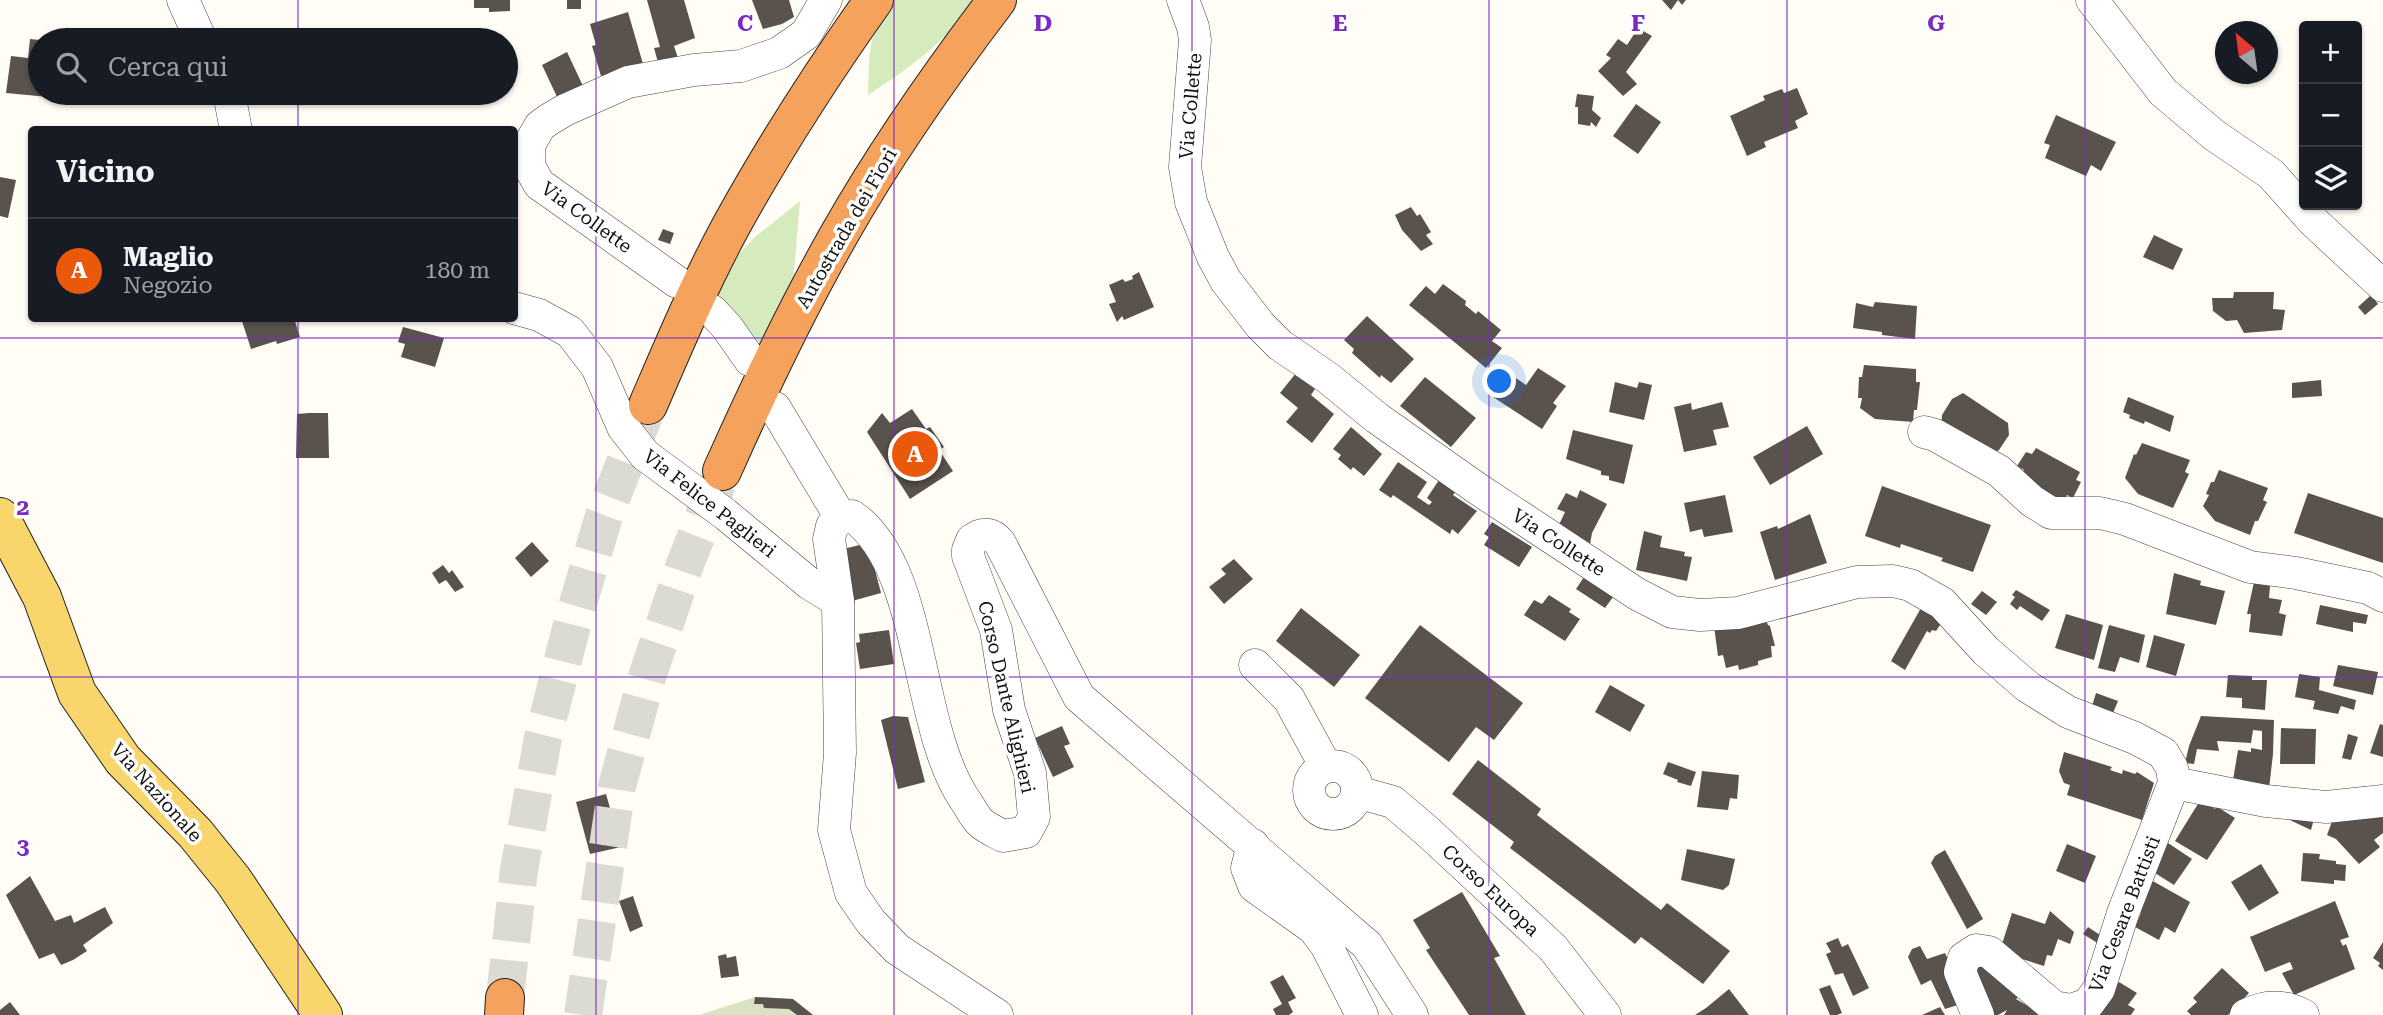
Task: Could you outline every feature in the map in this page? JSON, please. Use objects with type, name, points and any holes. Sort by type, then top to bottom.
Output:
[{"type":"highway","points":[[648,405],[681,328],[731,226],[846,39],[874,0]]},
{"type":"highway","name":"Autostrada dei Fiori","points":[[722,471],[790,327],[840,233],[923,101],[997,0]]},
{"type":"main road","name":"Via Nazionale","points":[[0,517],[42,597],[77,693],[123,760],[195,833],[233,880],[323,1015]]},
{"type":"street","points":[[183,0],[196,28]]},
{"type":"street","name":"Via Collette","points":[[677,282],[539,184],[529,166],[529,145],[533,135],[540,126],[565,110],[628,82],[741,65],[779,53],[806,34],[826,0]]},
{"type":"street","name":"Via Collette","points":[[1183,0],[1195,40],[1185,167],[1191,202],[1213,257],[1226,281],[1260,325],[1280,345],[1478,489],[1637,594],[1672,612],[1700,615],[1738,613],[1866,581],[1893,581],[1910,585],[1942,603],[1986,651],[2028,687],[2068,712],[2135,738],[2163,753],[2172,768],[2174,783]]},
{"type":"street","points":[[2092,0],[2163,92],[2214,135],[2271,174],[2314,222],[2383,286]]},
{"type":"street","points":[[231,105],[235,126]]},
{"type":"street","name":"Via Felice Paglieri","points":[[518,309],[539,315],[570,332],[597,367],[623,427],[645,455],[725,514],[810,584],[838,601]]},
{"type":"street","points":[[712,311],[750,360]]},
{"type":"street","points":[[775,408],[841,518],[832,526],[829,539],[838,601],[840,753],[834,830],[851,893],[871,922],[897,949],[997,1015]]},
{"type":"street","points":[[1924,432],[1962,448],[2000,471],[2032,501],[2051,513],[2100,513],[2125,519],[2250,567],[2297,573],[2368,588],[2383,596]]},
{"type":"street","name":"Corso Dante Alighieri","points":[[841,518],[852,516],[867,526],[893,570],[913,637],[934,727],[954,783],[980,822],[1003,836],[1026,832],[1034,817],[1030,773],[1009,710],[996,631],[968,556],[972,540],[987,534],[995,536],[1000,543],[1079,697],[1367,945],[1412,1015]]},
{"type":"street","name":"Corso Europa","points":[[1255,665],[1289,699],[1326,767],[1314,776],[1310,783],[1311,799],[1321,811],[1336,814],[1344,811],[1350,807],[1357,793],[1394,802],[1553,948],[1605,1015]]},
{"type":"street","points":[[2174,783],[2266,801],[2326,807],[2383,800]]},
{"type":"street","name":"Via Cesare Battisti","points":[[1978,1015],[1960,972],[1964,957],[1976,950],[1989,952],[2053,1007],[2071,1010],[2088,1004],[2094,997],[2108,963],[2123,913],[2174,783]]},
{"type":"street","points":[[1253,845],[1247,868],[1254,886],[1313,928],[1326,945],[1362,1015]]},
{"type":"street","points":[[2246,1015],[2270,1007],[2290,1009],[2303,1015]]},
{"type":"green space","points":[[893,0],[978,0],[954,28],[927,52],[868,95],[871,45],[878,25]]},
{"type":"green space","points":[[800,201],[793,283],[761,351],[713,294],[738,255],[755,237]]},
{"type":"green space","points":[[755,997],[793,999],[813,1015],[699,1015]]},
{"type":"building","points":[[474,0],[510,0],[510,11],[489,12],[489,8],[474,8]]},
{"type":"building","points":[[567,0],[581,0],[581,9],[567,9]]},
{"type":"building","points":[[647,0],[684,0],[695,38],[674,46],[679,61],[659,66],[654,48],[660,47]]},
{"type":"building","points":[[752,0],[789,0],[794,17],[782,24],[763,29]]},
{"type":"building","points":[[1662,0],[1678,0],[1671,10]]},
{"type":"building","points":[[628,12],[643,64],[601,76],[592,46],[596,45],[590,24]]},
{"type":"building","points":[[1638,28],[1652,36],[1626,72],[1637,84],[1623,96],[1598,71],[1611,58],[1606,55],[1618,39],[1627,45]]},
{"type":"building","points":[[567,52],[583,86],[558,99],[542,65]]},
{"type":"building","points":[[11,56],[28,58],[28,95],[6,93]]},
{"type":"building","points":[[1797,88],[1808,114],[1795,121],[1798,128],[1764,142],[1766,147],[1747,156],[1730,116],[1765,100],[1763,96],[1782,89],[1784,93]]},
{"type":"building","points":[[1577,94],[1594,96],[1592,110],[1601,118],[1596,127],[1591,122],[1590,126],[1578,124],[1578,107],[1575,107]]},
{"type":"building","points":[[1636,104],[1661,122],[1638,154],[1613,136]]},
{"type":"building","points":[[2056,115],[2116,142],[2101,171],[2091,165],[2086,176],[2045,158],[2050,145],[2044,143]]},
{"type":"building","points":[[0,177],[16,180],[8,218],[0,216]]},
{"type":"building","points":[[1411,207],[1417,216],[1420,214],[1431,232],[1426,235],[1433,244],[1421,251],[1402,230],[1395,215]]},
{"type":"building","points":[[663,229],[674,233],[670,244],[658,240]]},
{"type":"building","points":[[2154,235],[2183,249],[2173,270],[2143,257]]},
{"type":"building","points":[[1139,272],[1154,307],[1124,320],[1122,316],[1117,322],[1109,304],[1116,302],[1109,285],[1123,279],[1125,282],[1133,279],[1132,276]]},
{"type":"building","points":[[1443,284],[1466,301],[1465,305],[1476,314],[1478,311],[1501,330],[1492,341],[1502,348],[1486,368],[1409,305],[1426,286],[1435,294]]},
{"type":"building","points":[[2234,292],[2274,292],[2273,309],[2285,310],[2282,330],[2244,333],[2237,320],[2226,321],[2213,311],[2212,298],[2233,298]]},
{"type":"building","points":[[2371,295],[2378,304],[2365,315],[2358,307]]},
{"type":"building","points":[[1875,302],[1917,306],[1915,339],[1853,328],[1856,303],[1873,307]]},
{"type":"building","points":[[1367,316],[1414,359],[1391,383],[1381,375],[1380,378],[1352,353],[1354,349],[1344,340]]},
{"type":"building","points":[[242,322],[295,322],[300,337],[251,349]]},
{"type":"building","points":[[403,327],[444,338],[435,367],[401,357],[405,344],[398,342]]},
{"type":"building","points":[[1864,365],[1916,369],[1916,382],[1920,382],[1913,422],[1875,419],[1860,408],[1862,398],[1858,398],[1859,377],[1862,377]]},
{"type":"building","points":[[1538,368],[1566,386],[1553,403],[1557,406],[1542,429],[1493,397],[1510,374],[1526,385]]},
{"type":"building","points":[[1296,373],[1315,389],[1311,395],[1334,414],[1312,443],[1286,422],[1298,408],[1280,393]]},
{"type":"building","points":[[1425,377],[1476,418],[1451,447],[1400,406]]},
{"type":"building","points":[[2321,380],[2322,396],[2292,398],[2292,383]]},
{"type":"building","points":[[1615,382],[1637,388],[1639,382],[1652,385],[1644,420],[1609,412]]},
{"type":"building","points":[[1963,393],[2008,423],[2009,435],[1999,450],[1987,457],[1941,428],[1942,415],[1952,399]]},
{"type":"building","points":[[2128,397],[2174,416],[2170,432],[2145,421],[2144,424],[2129,418],[2130,415],[2123,412]]},
{"type":"building","points":[[1722,402],[1729,427],[1713,430],[1717,445],[1684,452],[1674,407],[1691,403],[1692,410]]},
{"type":"building","points":[[912,409],[926,429],[930,427],[944,447],[939,450],[953,471],[910,499],[867,432],[882,413],[890,423]]},
{"type":"building","points":[[328,413],[329,458],[296,458],[297,414]]},
{"type":"building","points":[[1807,426],[1823,454],[1770,485],[1753,457]]},
{"type":"building","points":[[1351,427],[1382,454],[1364,476],[1338,459],[1341,455],[1333,449]]},
{"type":"building","points":[[1573,430],[1633,445],[1624,484],[1609,480],[1609,476],[1601,475],[1601,471],[1566,459]]},
{"type":"building","points":[[2142,443],[2190,460],[2185,472],[2189,474],[2173,508],[2138,494],[2125,478],[2134,454],[2136,455]]},
{"type":"building","points":[[2036,448],[2080,472],[2076,480],[2081,482],[2073,498],[2067,495],[2062,503],[2019,479],[2024,470],[2017,466],[2026,452],[2032,454]]},
{"type":"building","points":[[1398,462],[1427,482],[1417,497],[1429,505],[1432,502],[1427,498],[1441,477],[1458,489],[1453,495],[1477,511],[1458,534],[1452,529],[1450,534],[1393,495],[1391,498],[1379,490]]},
{"type":"building","points":[[2219,470],[2268,488],[2263,500],[2267,502],[2250,535],[2215,521],[2203,506],[2209,495],[2206,494],[2211,482],[2214,482]]},
{"type":"building","points":[[1882,486],[1991,525],[1973,572],[1941,561],[1943,558],[1901,544],[1900,548],[1865,536]]},
{"type":"building","points":[[1580,490],[1607,504],[1592,533],[1589,550],[1557,529],[1565,512],[1557,509],[1566,493],[1577,498]]},
{"type":"building","points":[[2308,493],[2383,518],[2383,563],[2294,533]]},
{"type":"building","points":[[1725,495],[1733,532],[1704,537],[1702,529],[1690,532],[1684,503]]},
{"type":"building","points":[[1810,514],[1827,563],[1775,580],[1760,532],[1777,526],[1778,529]]},
{"type":"building","points":[[1492,522],[1532,547],[1519,567],[1484,545],[1489,537],[1484,534]]},
{"type":"building","points":[[1644,531],[1662,536],[1660,547],[1685,552],[1684,556],[1692,557],[1687,581],[1636,570]]},
{"type":"building","points":[[532,542],[549,561],[531,577],[515,558]]},
{"type":"building","points":[[868,543],[881,593],[852,601],[839,550]]},
{"type":"building","points":[[1234,559],[1253,579],[1224,604],[1209,587],[1226,574],[1221,569]]},
{"type":"building","points":[[443,565],[449,573],[452,570],[464,587],[455,592],[446,580],[439,584],[432,573]]},
{"type":"building","points":[[2174,573],[2201,581],[2200,585],[2225,591],[2216,625],[2166,614]]},
{"type":"building","points":[[1586,574],[1616,593],[1605,608],[1576,589]]},
{"type":"building","points":[[2254,582],[2270,586],[2269,598],[2282,600],[2279,613],[2286,615],[2282,636],[2249,632],[2251,614],[2247,614]]},
{"type":"building","points":[[2016,590],[2050,610],[2042,621],[2020,606],[2017,610],[2010,604]]},
{"type":"building","points":[[1982,591],[1997,602],[1986,615],[1971,604]]},
{"type":"building","points":[[1549,595],[1571,609],[1569,612],[1580,619],[1565,641],[1524,615],[1534,600],[1542,604]]},
{"type":"building","points":[[2320,605],[2368,615],[2366,624],[2353,622],[2353,632],[2316,624]]},
{"type":"building","points":[[1301,608],[1360,655],[1334,687],[1276,641]]},
{"type":"building","points":[[1921,608],[1944,619],[1936,631],[1927,631],[1905,670],[1891,661]]},
{"type":"building","points":[[1763,614],[1770,626],[1775,646],[1771,646],[1772,657],[1758,661],[1758,665],[1739,670],[1738,665],[1726,668],[1723,655],[1718,656],[1714,626]]},
{"type":"building","points":[[2066,614],[2103,625],[2094,660],[2055,648]]},
{"type":"building","points":[[1420,625],[1523,703],[1494,740],[1476,727],[1449,762],[1365,698]]},
{"type":"building","points":[[2109,625],[2145,635],[2139,663],[2120,657],[2115,672],[2098,668]]},
{"type":"building","points":[[889,630],[894,664],[860,669],[856,643],[860,642],[859,634]]},
{"type":"building","points":[[2154,635],[2185,644],[2176,676],[2146,667]]},
{"type":"building","points":[[2338,665],[2378,672],[2373,695],[2333,686]]},
{"type":"building","points":[[2299,674],[2320,677],[2319,690],[2356,700],[2354,710],[2341,706],[2338,714],[2313,709],[2315,701],[2295,697]]},
{"type":"building","points":[[2228,675],[2267,680],[2265,710],[2242,708],[2242,698],[2226,697]]},
{"type":"building","points":[[1610,685],[1645,705],[1630,732],[1595,712]]},
{"type":"building","points":[[2096,693],[2118,701],[2113,713],[2092,706]]},
{"type":"building","points":[[893,716],[908,717],[925,782],[898,789],[881,720]]},
{"type":"building","points":[[2201,716],[2274,720],[2269,789],[2233,780],[2238,750],[2262,750],[2262,731],[2253,730],[2251,743],[2217,741],[2219,751],[2197,749],[2194,764],[2185,763]]},
{"type":"building","points":[[2380,724],[2383,725],[2383,757],[2370,753]]},
{"type":"building","points":[[1062,726],[1070,744],[1064,746],[1074,767],[1053,777],[1035,738]]},
{"type":"building","points":[[2281,728],[2316,729],[2315,764],[2280,764]]},
{"type":"building","points":[[2348,734],[2358,737],[2351,760],[2342,758]]},
{"type":"building","points":[[2064,752],[2112,767],[2110,770],[2122,774],[2123,770],[2135,774],[2137,772],[2154,783],[2142,820],[2067,795],[2070,785],[2064,783],[2059,771]]},
{"type":"building","points":[[1478,760],[1541,809],[1537,815],[1661,910],[1667,903],[1730,951],[1703,984],[1641,937],[1635,944],[1510,848],[1514,842],[1452,794]]},
{"type":"building","points":[[1668,762],[1696,772],[1691,786],[1663,774]]},
{"type":"building","points":[[1702,771],[1739,775],[1737,799],[1730,798],[1728,810],[1697,807]]},
{"type":"building","points":[[606,794],[621,847],[590,854],[576,802]]},
{"type":"building","points":[[2201,799],[2235,818],[2207,860],[2175,841]]},
{"type":"building","points":[[2383,805],[2383,833],[2374,840],[2380,847],[2359,864],[2336,839],[2327,835],[2334,816]]},
{"type":"building","points":[[2315,815],[2311,830],[2281,816]]},
{"type":"building","points":[[2165,841],[2192,859],[2174,885],[2147,868]]},
{"type":"building","points":[[2067,844],[2096,856],[2085,883],[2056,871]]},
{"type":"building","points":[[1687,849],[1735,859],[1729,885],[1723,890],[1681,880]]},
{"type":"building","points":[[1945,850],[1983,919],[1967,929],[1931,863],[1935,856]]},
{"type":"building","points":[[2303,853],[2320,854],[2319,859],[2346,865],[2345,881],[2334,880],[2334,884],[2301,881]]},
{"type":"building","points":[[2261,864],[2279,893],[2249,911],[2231,882]]},
{"type":"building","points":[[30,876],[55,921],[71,915],[74,923],[105,907],[113,923],[83,945],[87,951],[73,960],[61,965],[54,953],[39,959],[6,895]]},
{"type":"building","points":[[2151,880],[2190,902],[2175,933],[2165,927],[2159,940],[2135,927],[2141,913],[2135,911]]},
{"type":"building","points":[[1462,892],[1500,956],[1494,958],[1526,1015],[1469,1015],[1426,950],[1430,948],[1413,920]]},
{"type":"building","points":[[633,896],[643,926],[630,932],[619,901]]},
{"type":"building","points":[[2335,901],[2349,937],[2340,940],[2343,946],[2346,944],[2355,969],[2294,995],[2282,973],[2293,969],[2290,962],[2265,972],[2250,937]]},
{"type":"building","points":[[2050,911],[2074,932],[2070,944],[2058,939],[2052,956],[2047,955],[2044,966],[2006,954],[2001,947],[2012,913],[2045,924]]},
{"type":"building","points":[[2088,927],[2103,937],[2099,944],[2083,934]]},
{"type":"building","points":[[1838,938],[1842,947],[1848,944],[1869,988],[1853,996],[1843,973],[1835,975],[1826,954],[1831,952],[1826,943]]},
{"type":"building","points":[[2383,942],[2383,970],[2378,966],[2380,963],[2373,958]]},
{"type":"building","points":[[1920,946],[1927,959],[1945,953],[1954,972],[1961,1004],[1945,1009],[1931,980],[1921,985],[1908,957],[1912,949]]},
{"type":"building","points":[[726,954],[727,958],[736,956],[739,976],[721,978],[718,956]]},
{"type":"building","points":[[1983,959],[2022,994],[2016,999],[2043,1015],[2004,1015],[2007,1010],[1998,1015],[1990,1015],[1969,971]]},
{"type":"building","points":[[2222,968],[2249,993],[2228,1015],[2191,1015],[2187,1011],[2197,1002],[2193,998]]},
{"type":"building","points":[[1283,975],[1296,998],[1288,1002],[1293,1012],[1289,1015],[1276,1015],[1273,1009],[1282,1004],[1270,982]]},
{"type":"building","points":[[2119,982],[2137,993],[2128,1005],[2135,1009],[2131,1015],[2095,1015]]},
{"type":"building","points":[[1830,985],[1842,1013],[1837,1015],[1830,1015],[1819,989]]},
{"type":"building","points":[[1729,989],[1749,1015],[1695,1015],[1706,1008]]},
{"type":"building","points":[[755,997],[793,999],[813,1015],[797,1015],[789,1009],[764,1008],[763,1004],[754,1004]]},
{"type":"building","points":[[10,1002],[20,1015],[0,1015],[0,1010]]},
{"type":"building","points":[[1940,1007],[1945,1015],[1922,1015]]},
{"type":"tunnel","points":[[505,998],[519,870],[543,738],[574,617],[604,516],[646,410]]},
{"type":"tunnel","points":[[583,1015],[617,786],[647,677],[684,567],[722,471]]},
{"type":"place","name":"Maglio","points":[[915,454]]}]
